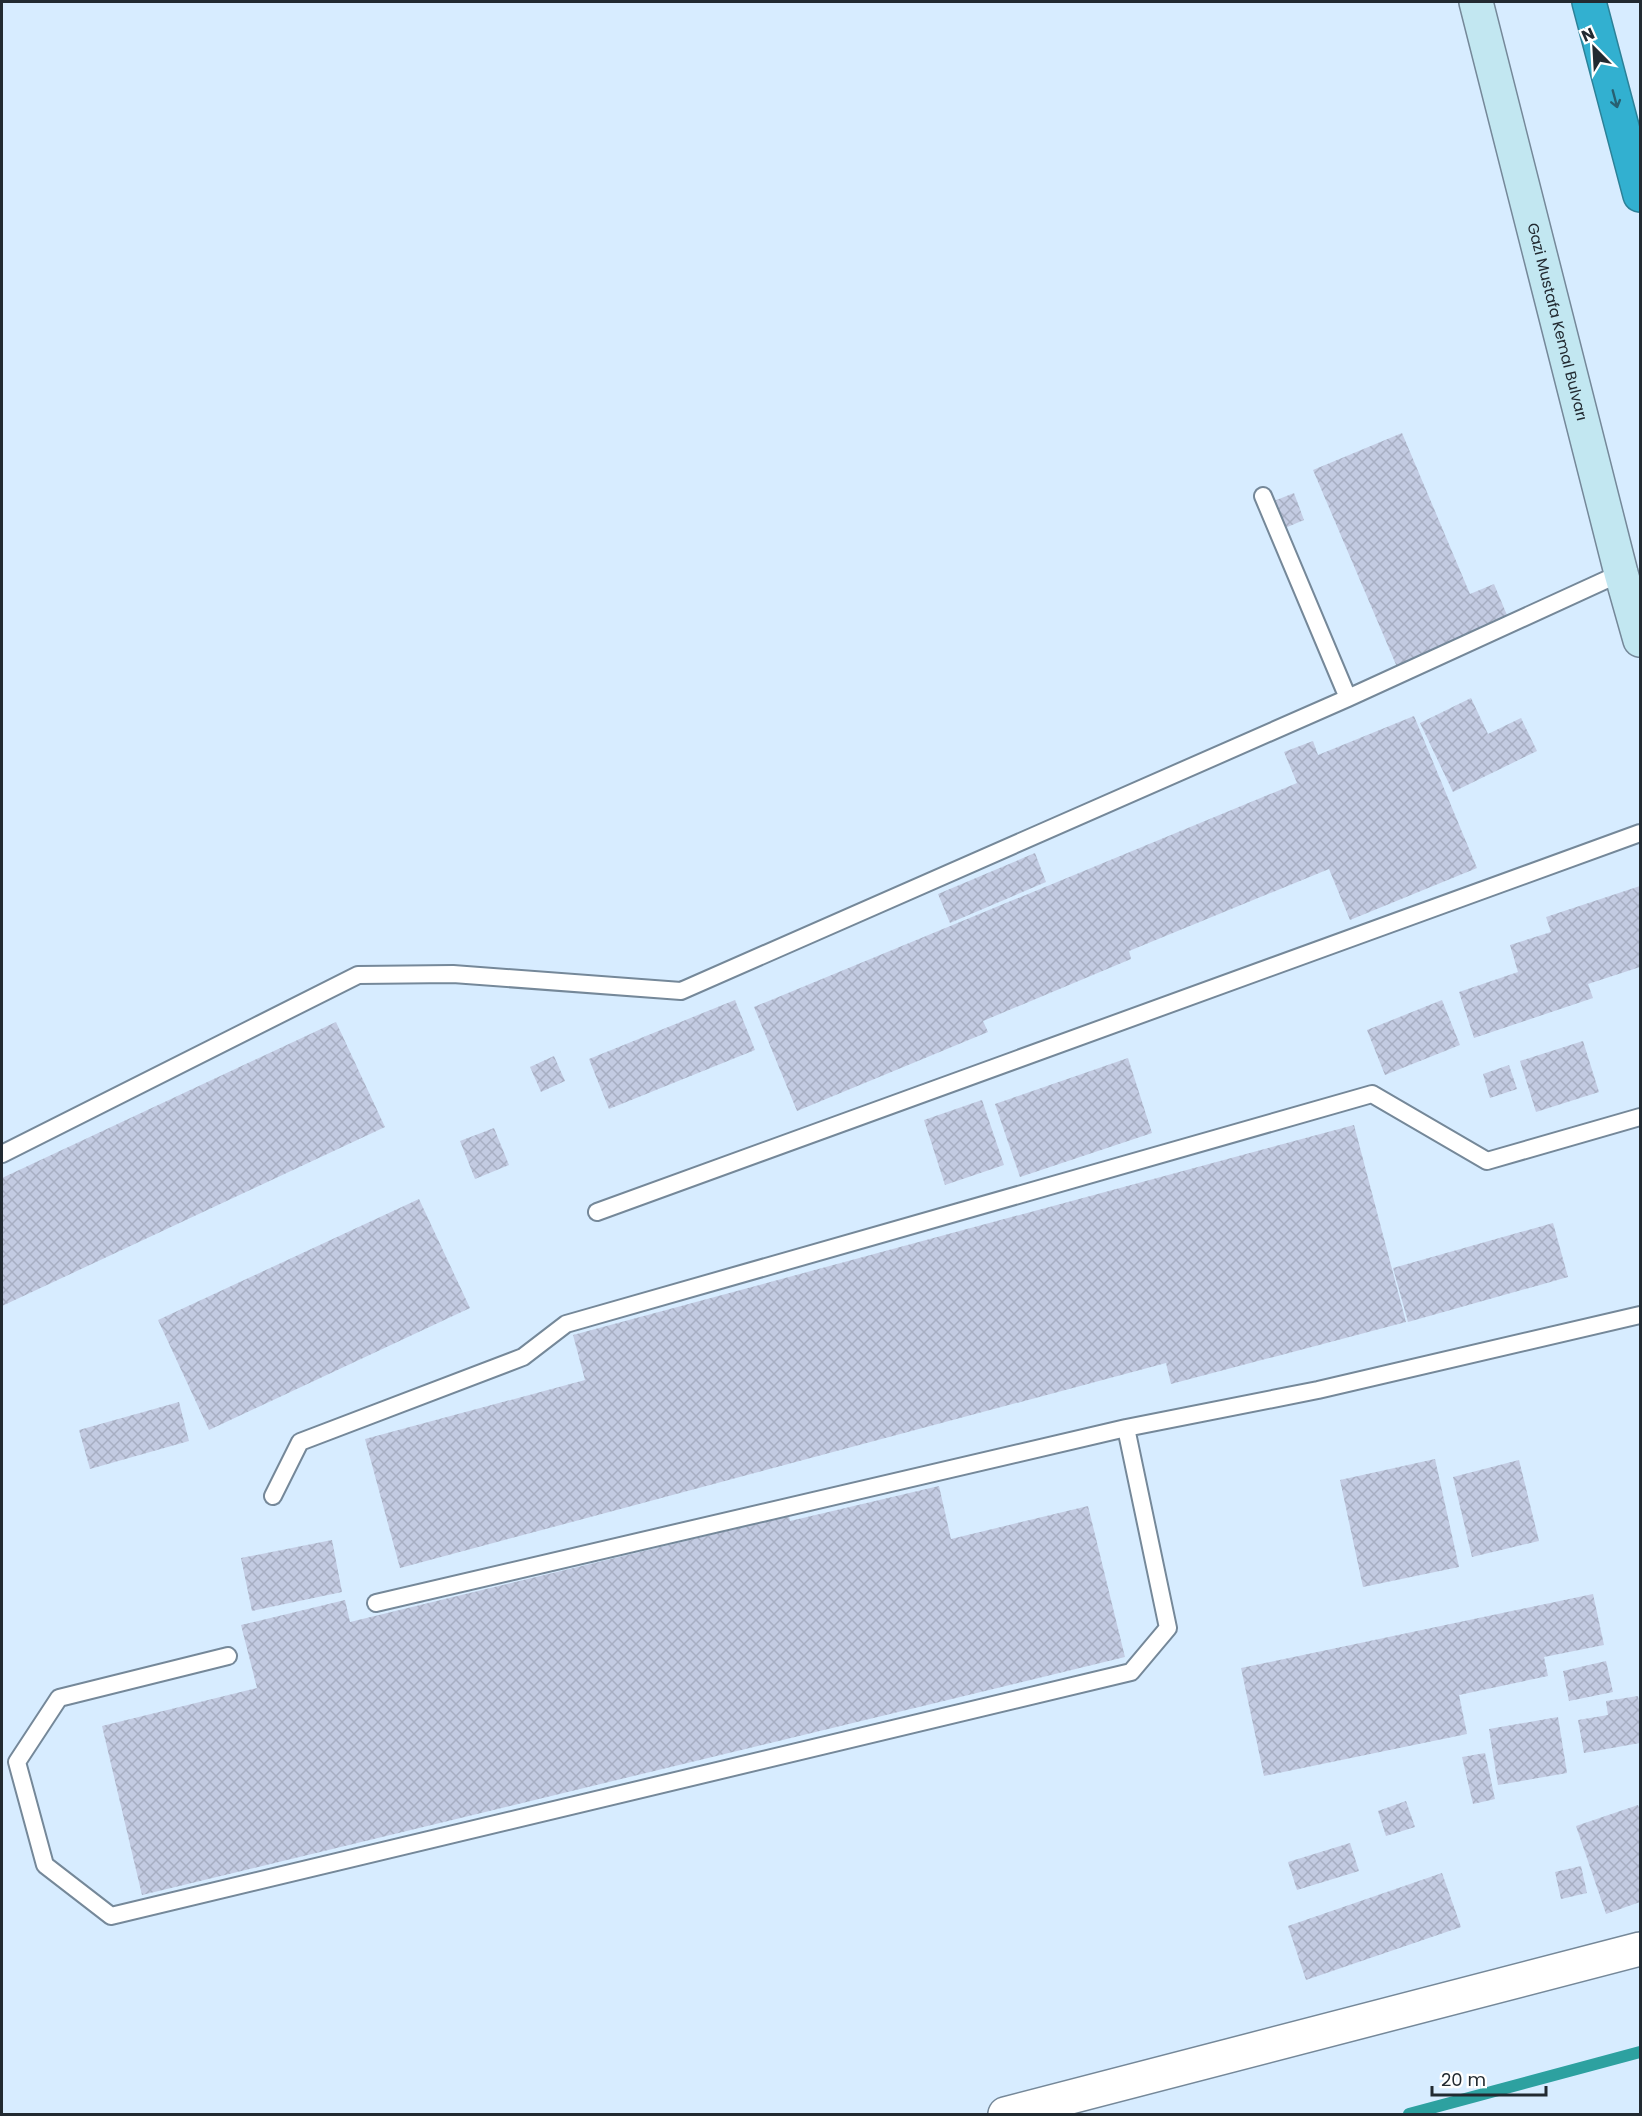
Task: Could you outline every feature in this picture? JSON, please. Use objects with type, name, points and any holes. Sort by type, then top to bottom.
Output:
[{"type":"highway","points":[[1589,2],[1641,195]]},
{"type":"street","name":"Gazi Mustafa Kemal Bulvarı","points":[[1476,2],[1621,573],[1641,640]]},
{"type":"street","points":[[1005,2115],[1641,1949]]},
{"type":"lane","points":[[1263,496],[1348,698]]},
{"type":"lane","points":[[2,1154],[358,975],[453,974],[681,991],[1348,698],[1621,573]]},
{"type":"lane","points":[[597,1212],[1641,833]]},
{"type":"lane","points":[[273,1496],[300,1442],[523,1357],[566,1324],[1372,1094],[1487,1161],[1641,1117]]},
{"type":"lane","points":[[376,1603],[1126,1428],[1317,1389],[1641,1315]]},
{"type":"lane","points":[[228,1656],[59,1698],[17,1762],[45,1865],[111,1916],[1131,1672],[1168,1628],[1126,1428]]},
{"type":"building","points":[[1402,433],[1470,594],[1494,584],[1509,620],[1397,667],[1313,470]]},
{"type":"building","points":[[1294,493],[1304,520],[1285,528],[1274,501]]},
{"type":"building","points":[[1471,698],[1488,734],[1521,718],[1537,751],[1453,792],[1420,723]]},
{"type":"building","points":[[1414,716],[1477,868],[1350,920],[1329,869],[1129,951],[1131,959],[983,1021],[988,1032],[797,1111],[754,1007],[1297,783],[1284,752],[1313,741],[1318,755]]},
{"type":"building","points":[[1035,853],[1046,882],[950,923],[938,894]]},
{"type":"building","points":[[1640,886],[1640,967],[1588,984],[1593,998],[1474,1038],[1459,992],[1518,972],[1510,945],[1551,932],[1546,917]]},
{"type":"building","points":[[735,1000],[755,1050],[609,1109],[589,1059]]},
{"type":"building","points":[[1442,1000],[1460,1045],[1385,1075],[1367,1030]]},
{"type":"building","points":[[336,1022],[385,1127],[2,1306],[2,1178]]},
{"type":"building","points":[[1583,1041],[1599,1092],[1536,1112],[1520,1061]]},
{"type":"building","points":[[554,1056],[565,1081],[541,1092],[530,1067]]},
{"type":"building","points":[[1128,1058],[1152,1133],[1020,1177],[995,1104]]},
{"type":"building","points":[[1509,1065],[1517,1089],[1490,1098],[1483,1074]]},
{"type":"building","points":[[982,1100],[1004,1165],[945,1185],[924,1120]]},
{"type":"building","points":[[1354,1125],[1406,1322],[1171,1384],[1166,1363],[400,1568],[365,1439],[585,1380],[573,1335]]},
{"type":"building","points":[[494,1128],[509,1165],[475,1179],[460,1141]]},
{"type":"building","points":[[419,1199],[470,1308],[209,1430],[158,1320]]},
{"type":"building","points":[[1553,1223],[1568,1277],[1408,1322],[1393,1268]]},
{"type":"building","points":[[179,1402],[189,1441],[90,1469],[79,1430]]},
{"type":"building","points":[[1435,1459],[1459,1567],[1363,1587],[1340,1480]]},
{"type":"building","points":[[1519,1460],[1539,1541],[1472,1557],[1453,1477]]},
{"type":"building","points":[[939,1486],[951,1539],[1088,1506],[1125,1657],[142,1895],[102,1726],[257,1688],[241,1625],[345,1600],[350,1622],[789,1516],[790,1521]]},
{"type":"building","points":[[332,1540],[342,1592],[252,1611],[241,1558]]},
{"type":"building","points":[[1593,1594],[1604,1645],[1544,1657],[1548,1676],[1459,1695],[1467,1734],[1264,1776],[1241,1668]]},
{"type":"building","points":[[1606,1661],[1613,1692],[1569,1701],[1563,1671]]},
{"type":"building","points":[[1638,1696],[1640,1743],[1584,1753],[1578,1720],[1608,1715],[1606,1701]]},
{"type":"building","points":[[1558,1717],[1567,1773],[1498,1785],[1489,1729]]},
{"type":"building","points":[[1485,1753],[1495,1799],[1473,1804],[1462,1757]]},
{"type":"building","points":[[1406,1801],[1415,1827],[1386,1836],[1378,1811]]},
{"type":"building","points":[[1638,1805],[1640,1811],[1640,1902],[1606,1914],[1576,1826]]},
{"type":"building","points":[[1350,1843],[1359,1871],[1297,1890],[1288,1862]]},
{"type":"building","points":[[1581,1866],[1587,1893],[1561,1899],[1555,1872]]},
{"type":"building","points":[[1442,1873],[1461,1927],[1306,1980],[1288,1926]]},
{"type":"waterway","points":[[1409,2114],[1640,2052]]}]
